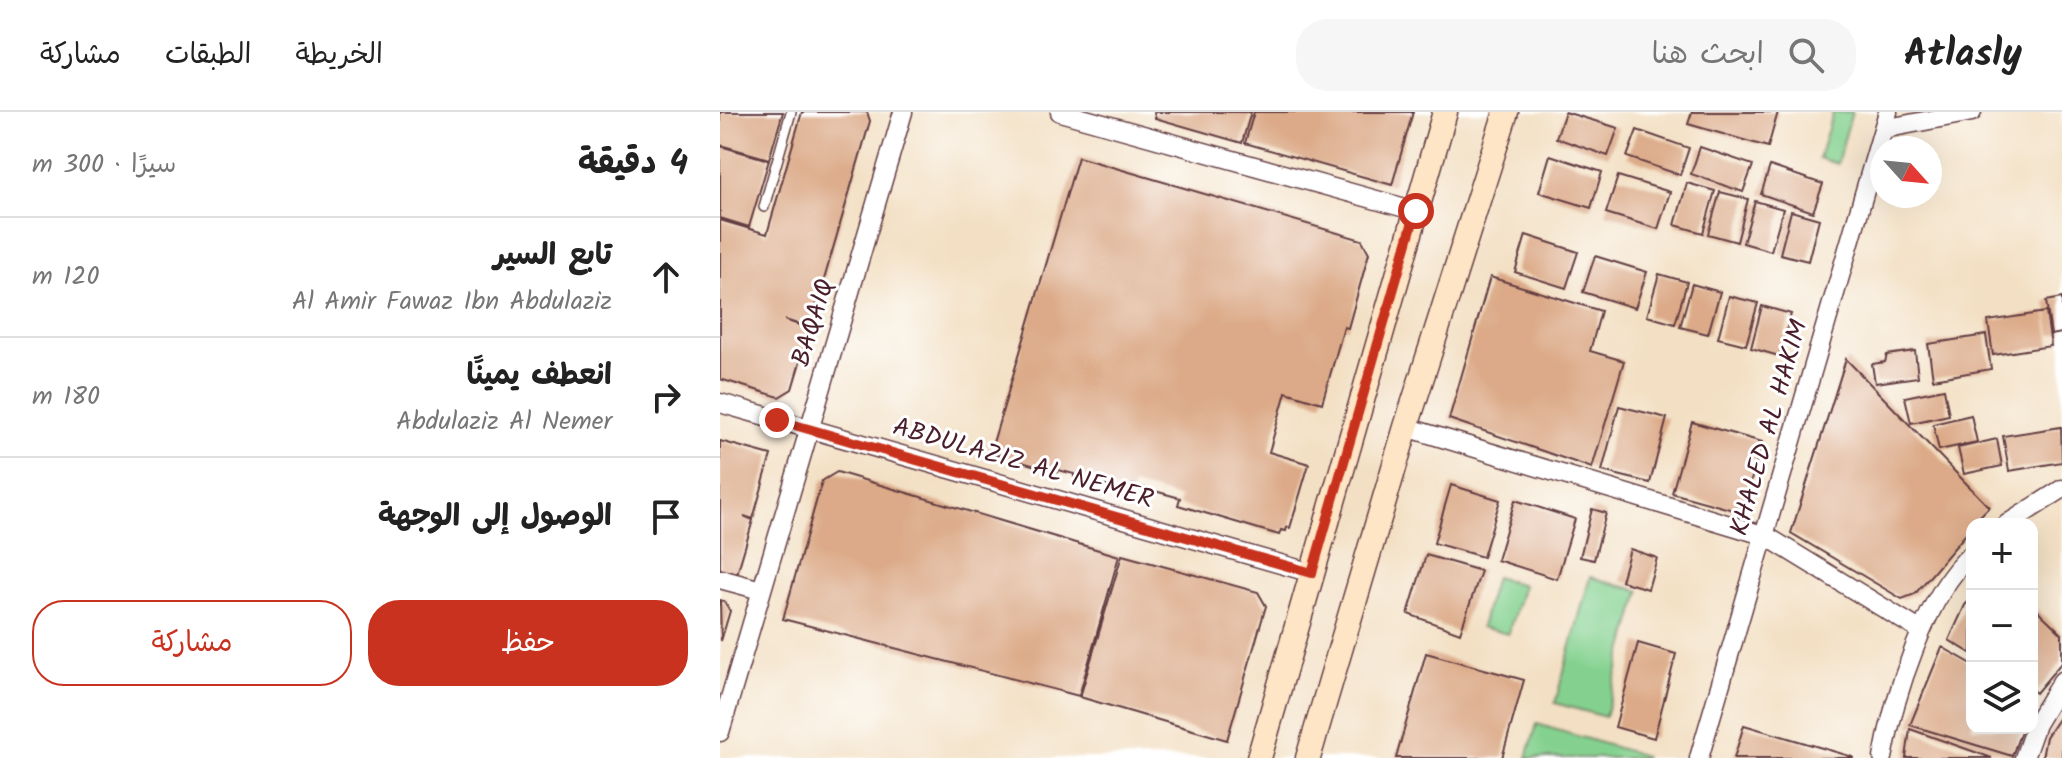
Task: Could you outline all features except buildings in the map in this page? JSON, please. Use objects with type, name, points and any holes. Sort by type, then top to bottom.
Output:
[{"type":"main road","points":[[1259,758],[1445,112]]},
{"type":"main road","points":[[1308,758],[1406,427],[1506,112]]},
{"type":"street","name":"BAQAIQ","points":[[720,732],[903,112]]},
{"type":"street","points":[[1060,112],[1132,121],[1416,211]]},
{"type":"street","points":[[1885,121],[1972,112]]},
{"type":"street","name":"KHALED AL HAKIM","points":[[1699,758],[1885,121]]},
{"type":"street","name":"ABDULAZIZ AL NEMER","points":[[720,403],[1312,573]]},
{"type":"street","points":[[1406,427],[1766,536],[1921,631]]},
{"type":"street","points":[[2016,518],[2062,489]]},
{"type":"street","points":[[1883,758],[1889,726],[1921,631],[1958,565],[1966,559]]},
{"type":"street","points":[[720,579],[761,590]]},
{"type":"street","points":[[2024,758],[2036,724],[2062,681]]},
{"type":"lane","points":[[764,207],[791,112]]},
{"type":"green space","points":[[1833,112],[1852,112],[1837,164],[1819,158]]},
{"type":"green space","points":[[1495,577],[1523,585],[1508,634],[1481,627]]},
{"type":"green space","points":[[1590,577],[1640,591],[1605,717],[1555,703]]},
{"type":"green space","points":[[1537,724],[1645,756],[1527,758]]},
{"type":"route","points":[[777,420],[1312,573],[1416,211]]}]
